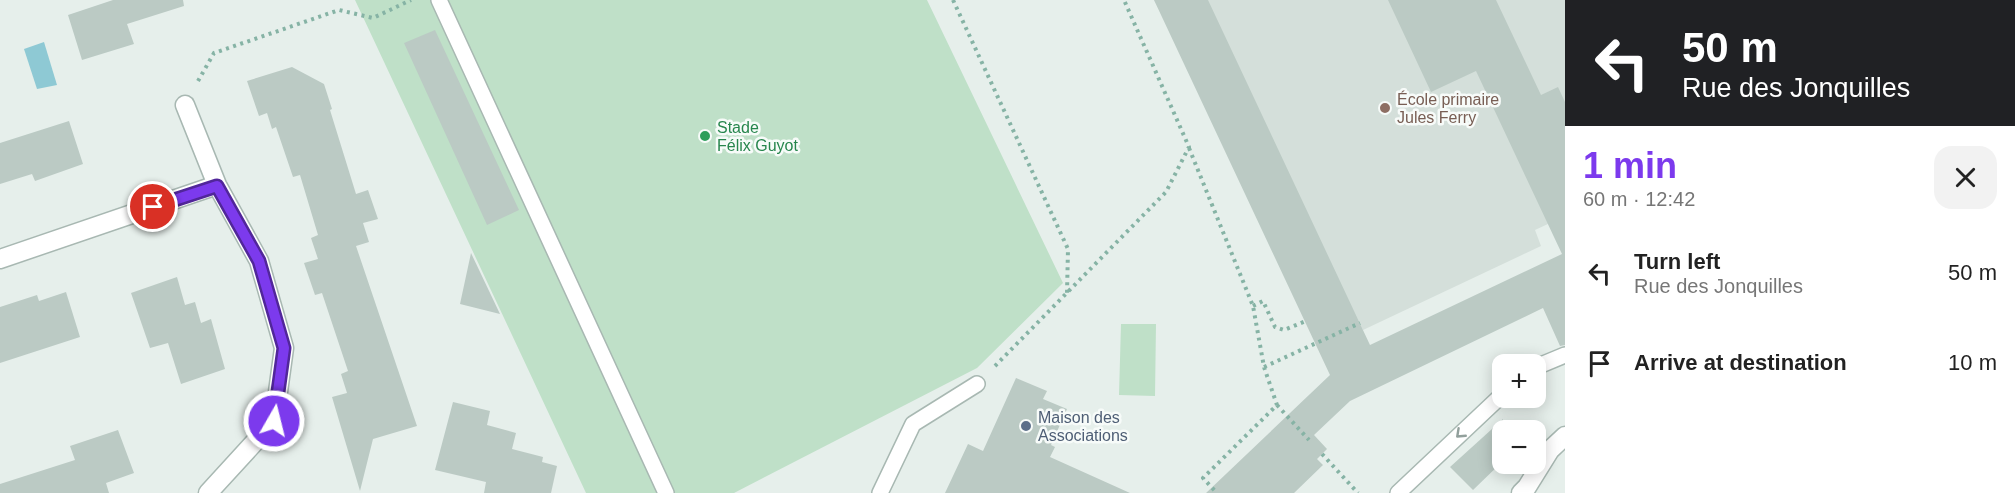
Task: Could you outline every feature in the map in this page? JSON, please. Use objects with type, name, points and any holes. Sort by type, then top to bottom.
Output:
[{"type":"street","points":[[185,105],[217,186],[259,261],[284,348],[274,421],[208,493]]},
{"type":"street","points":[[0,259],[217,186]]},
{"type":"street","points":[[1521,493],[1551,450],[1565,436]]},
{"type":"lane","points":[[439,0],[666,493]]},
{"type":"lane","points":[[1546,363],[1565,355]]},
{"type":"lane","points":[[880,493],[913,424],[977,384]]},
{"type":"lane","points":[[1398,493],[1492,404]]},
{"type":"path","points":[[185,105],[214,53],[339,10],[372,18],[411,0]]},
{"type":"path","points":[[953,0],[1068,249],[1066,293]]},
{"type":"path","points":[[1124,0],[1189,147],[1253,306],[1264,368],[1277,405],[1309,440]]},
{"type":"path","points":[[977,384],[1166,192],[1189,147]]},
{"type":"path","points":[[1253,306],[1263,301],[1275,327],[1284,330],[1306,321]]},
{"type":"path","points":[[1264,368],[1360,323]]},
{"type":"path","points":[[1217,493],[1203,478],[1277,405]]},
{"type":"path","points":[[1322,454],[1358,493]]},
{"type":"shaded area","name":"École primaire Jules Ferry","points":[[1154,0],[1565,0],[1565,216],[1535,230],[1541,246],[1363,330],[1357,318],[1334,330]]},
{"type":"green space","name":"Stade Félix Guyot","points":[[355,0],[927,0],[1063,283],[977,368],[734,493],[586,493]]},
{"type":"green space","points":[[1121,324],[1156,324],[1155,396],[1119,395]]},
{"type":"water","points":[[44,42],[57,85],[37,89],[24,49]]},
{"type":"building","points":[[113,0],[183,0],[184,6],[127,24],[134,44],[82,60],[68,15]]},
{"type":"building","points":[[1154,0],[1208,0],[1370,345],[1562,254],[1476,71],[1431,92],[1388,0],[1496,0],[1541,95],[1558,87],[1565,102],[1565,345],[1560,346],[1543,308],[1350,401],[1314,435],[1327,449],[1317,459],[1323,465],[1294,493],[1206,493],[1330,375]]},
{"type":"building","points":[[435,30],[519,210],[487,225],[404,43]]},
{"type":"building","points":[[292,67],[324,84],[356,194],[368,190],[378,219],[363,223],[369,242],[356,246],[417,426],[373,439],[360,491],[332,397],[347,393],[341,374],[348,371],[322,293],[315,295],[304,263],[318,259],[311,238],[318,235],[300,175],[293,177],[276,127],[272,129],[267,113],[259,116],[247,81]]},
{"type":"building","points":[[69,121],[83,164],[35,181],[32,174],[0,184],[0,143]]},
{"type":"building","points":[[471,253],[500,314],[460,304]]},
{"type":"building","points":[[177,277],[185,305],[195,302],[201,323],[211,319],[225,369],[181,384],[168,343],[150,348],[131,293]]},
{"type":"building","points":[[66,292],[80,337],[0,363],[0,307],[37,295],[39,301]]},
{"type":"building","name":"Maison des Associations","points":[[1016,378],[1047,391],[1043,399],[1067,409],[1051,445],[1055,447],[1050,457],[1130,493],[945,493],[968,444],[983,451]]},
{"type":"building","points":[[453,402],[490,411],[487,425],[516,433],[512,449],[543,457],[542,462],[557,466],[551,493],[484,493],[486,482],[435,470]]},
{"type":"building","points":[[1492,429],[1492,472],[1473,490],[1450,467]]},
{"type":"building","points":[[118,430],[134,473],[106,483],[109,493],[0,493],[0,484],[75,460],[70,446]]},
{"type":"place","name":"École primaire Jules Ferry","points":[[1385,108]]},
{"type":"place","name":"Stade Félix Guyot","points":[[705,136]]},
{"type":"place","name":"Maison des Associations","points":[[1026,426]]},
{"type":"route","points":[[153,207],[217,186],[238,223],[259,261],[284,348],[274,421]]}]
